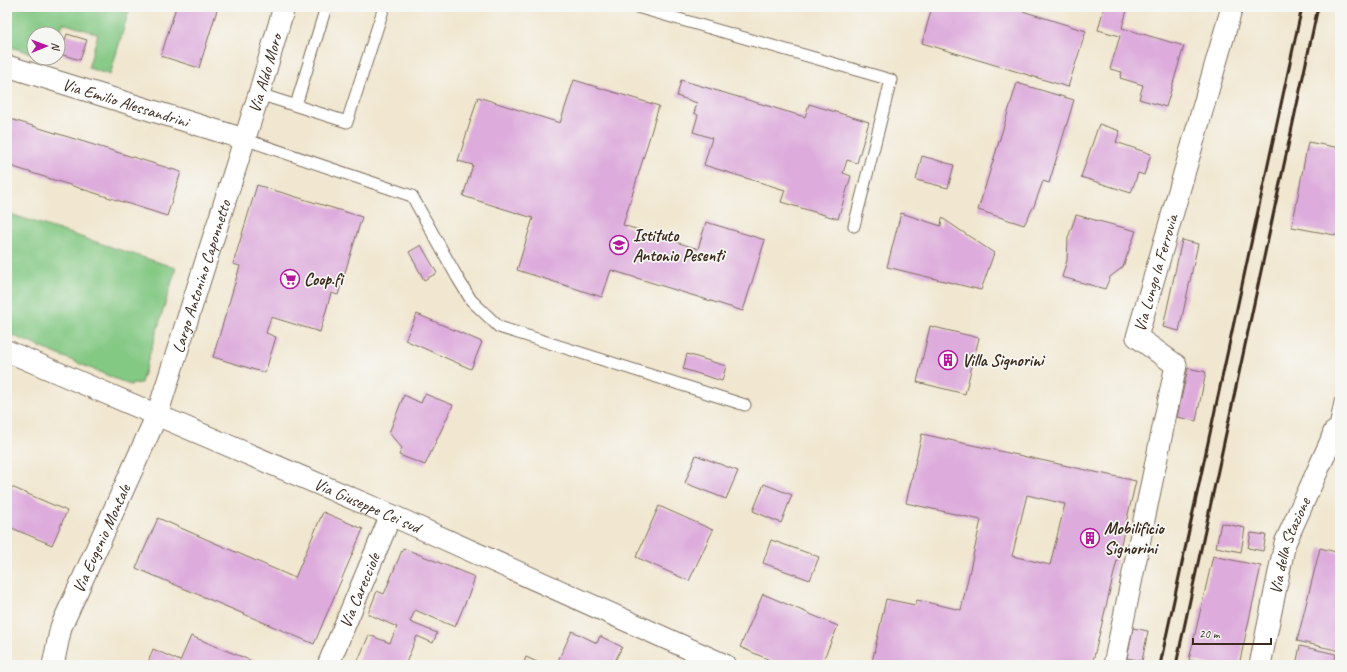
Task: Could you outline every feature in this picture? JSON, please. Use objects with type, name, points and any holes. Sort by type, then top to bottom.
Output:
[{"type":"street","name":"Via Aldo Moro","points":[[244,139],[259,94],[284,7]]},
{"type":"street","name":"Via Lungo la Ferrovia","points":[[1114,665],[1176,365],[1137,337],[1232,7]]},
{"type":"street","name":"Via Emilio Alessandrini","points":[[7,66],[244,139]]},
{"type":"street","name":"Largo Antonino Caponnetto","points":[[157,415],[244,139]]},
{"type":"street","name":"Via Giuseppe Cei sud","points":[[7,351],[391,515],[725,665]]},
{"type":"street","name":"Via Eugenio Montale","points":[[53,665],[60,627],[157,415]]},
{"type":"street","name":"Via della Stazione","points":[[1260,665],[1285,543],[1330,443],[1337,433]]},
{"type":"street","name":"Via Carecciole","points":[[328,665],[391,515]]},
{"type":"lane","points":[[296,106],[326,7]]},
{"type":"lane","points":[[259,94],[347,122],[384,7]]},
{"type":"lane","points":[[637,7],[891,80],[854,226]]},
{"type":"lane","points":[[244,139],[412,196],[471,300],[498,327],[746,405]]},
{"type":"lane","points":[[1337,433],[1340,402]]},
{"type":"green space","points":[[7,7],[130,7],[110,75],[88,68],[98,34],[63,23],[62,26],[26,26],[26,52],[7,46]]},
{"type":"green space","points":[[7,213],[176,268],[141,383],[130,385],[7,333]]},
{"type":"building","points":[[176,7],[218,7],[199,68],[161,56]]},
{"type":"building","points":[[932,7],[1010,7],[1086,31],[1068,87],[922,43]]},
{"type":"building","points":[[1104,7],[1128,7],[1122,28],[1184,46],[1166,107],[1139,99],[1143,85],[1120,78],[1122,72],[1110,69],[1120,36],[1098,30]]},
{"type":"building","points":[[1185,7],[1195,7],[1193,10]]},
{"type":"building","points":[[67,34],[87,40],[80,60],[66,56]]},
{"type":"building","points":[[574,80],[659,106],[623,225],[698,249],[706,222],[765,240],[743,311],[611,270],[602,297],[517,270],[533,218],[463,196],[473,165],[458,161],[478,97],[560,123]]},
{"type":"building","points":[[681,80],[805,117],[809,104],[869,122],[857,163],[847,160],[843,173],[851,176],[838,219],[781,202],[785,190],[704,165],[712,138],[693,132],[698,115],[694,113],[697,103],[677,96]]},
{"type":"building","points":[[1017,83],[1074,100],[1049,183],[1043,181],[1034,206],[1024,225],[978,210]]},
{"type":"building","points":[[7,118],[181,172],[167,216],[7,165]]},
{"type":"building","points":[[1099,124],[1120,131],[1116,142],[1151,154],[1144,175],[1138,173],[1131,193],[1081,177]]},
{"type":"building","points":[[1308,142],[1340,148],[1340,236],[1292,227]]},
{"type":"building","points":[[922,156],[954,165],[948,188],[916,180]]},
{"type":"building","name":"Coop.fi","points":[[257,185],[362,217],[338,295],[331,293],[320,332],[271,317],[266,333],[276,337],[265,373],[213,357],[240,266],[233,264]]},
{"type":"building","points":[[901,213],[941,226],[942,218],[994,253],[981,290],[887,267]]},
{"type":"building","points":[[1076,215],[1136,231],[1123,267],[1110,277],[1105,289],[1062,277],[1067,260],[1068,238]]},
{"type":"building","points":[[1182,240],[1198,244],[1179,331],[1163,327]]},
{"type":"building","points":[[421,245],[437,273],[424,280],[409,252]]},
{"type":"building","points":[[417,314],[482,342],[471,369],[405,340]]},
{"type":"building","name":"Villa Signorini","points":[[930,326],[979,338],[965,394],[917,382]]},
{"type":"building","points":[[687,354],[726,366],[722,381],[683,369]]},
{"type":"building","points":[[1188,368],[1206,372],[1196,421],[1177,417]]},
{"type":"building","points":[[425,394],[453,405],[425,465],[399,455],[402,448],[389,433],[404,395],[421,403]]},
{"type":"building","points":[[922,434],[1136,481],[1092,665],[884,665],[872,662],[886,599],[915,605],[917,600],[961,610],[981,520],[906,503]],"holes":[[[1027,495],[1065,504],[1050,565],[1012,556]]]},
{"type":"building","points":[[696,455],[738,471],[726,499],[685,483]]},
{"type":"building","points":[[764,484],[792,495],[781,523],[753,511]]},
{"type":"building","points":[[7,485],[67,511],[52,545],[7,526]]},
{"type":"building","points":[[659,506],[713,530],[689,581],[636,557]]},
{"type":"building","points":[[323,512],[363,529],[314,644],[136,568],[158,518],[295,578]]},
{"type":"building","points":[[1221,523],[1245,528],[1241,552],[1216,547]]},
{"type":"building","points":[[1251,533],[1266,535],[1263,551],[1248,548]]},
{"type":"building","points":[[771,540],[819,557],[810,580],[763,563]]},
{"type":"building","points":[[403,548],[475,577],[471,589],[455,627],[415,610],[410,622],[437,633],[433,643],[417,636],[405,665],[356,665],[369,635],[390,643],[397,627],[368,614],[377,591],[384,594]]},
{"type":"building","points":[[1320,548],[1340,553],[1340,651],[1297,641]]},
{"type":"building","points":[[1213,556],[1261,566],[1239,665],[1212,665],[1189,660]]},
{"type":"building","points":[[763,594],[838,626],[821,665],[781,665],[740,647]]},
{"type":"building","points":[[1133,628],[1148,631],[1142,661],[1127,658]]},
{"type":"building","points":[[572,631],[597,643],[600,636],[622,647],[613,665],[556,665]]},
{"type":"building","points":[[191,636],[262,665],[147,665],[153,649],[180,661]]},
{"type":"building","points":[[1300,646],[1336,654],[1334,665],[1296,665]]},
{"type":"building","points":[[526,657],[544,665],[523,665]]},
{"type":"railway","points":[[1160,665],[1302,7]]},
{"type":"railway","points":[[1176,665],[1318,7]]},
{"type":"place","name":"Istituto Antonio Pesenti","points":[[619,245]]},
{"type":"place","name":"Coop.fi","points":[[290,279]]},
{"type":"place","name":"Villa Signorini","points":[[948,360]]},
{"type":"place","name":"Mobilificio Signorini","points":[[1090,538]]}]
